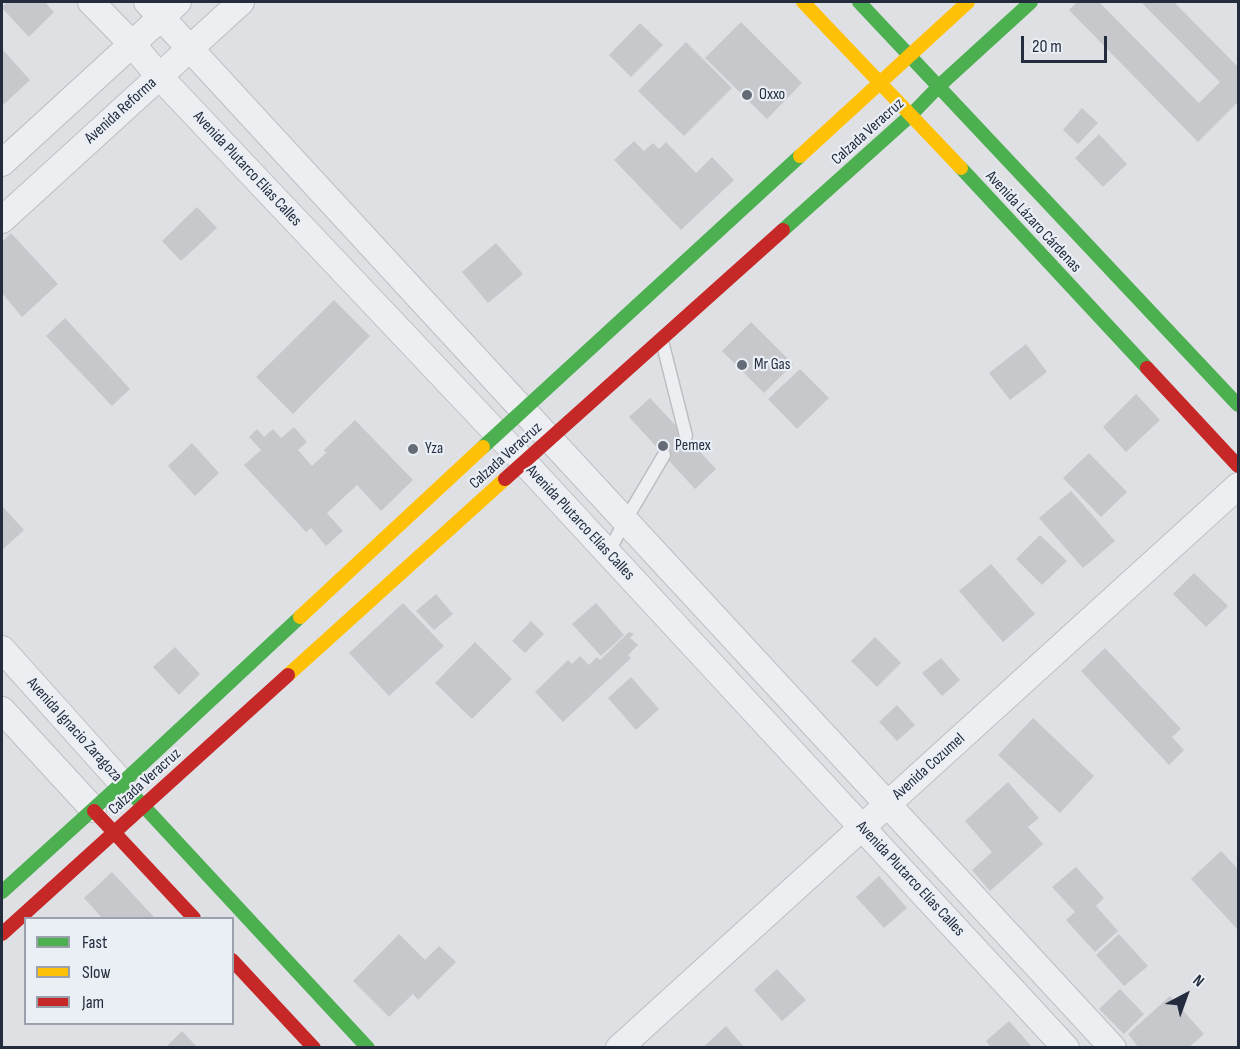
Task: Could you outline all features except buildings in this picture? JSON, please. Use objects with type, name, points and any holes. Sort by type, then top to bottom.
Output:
[{"type":"main road","name":"Avenida Lázaro Cárdenas","points":[[803,2],[1239,466]]},
{"type":"main road","name":"Avenida Lázaro Cárdenas","points":[[859,2],[1239,405]]},
{"type":"main road","name":"Calzada Veracruz","points":[[2,892],[968,2]]},
{"type":"main road","name":"Calzada Veracruz","points":[[2,934],[911,115],[1031,2]]},
{"type":"main road","name":"Avenida Ignacio Zaragoza","points":[[122,783],[368,1047]]},
{"type":"main road","points":[[93,809],[193,917]]},
{"type":"main road","points":[[234,962],[314,1047]]},
{"type":"street","name":"Avenida Plutarco Elías Calles","points":[[91,2],[524,462],[1066,1047]]},
{"type":"street","name":"Avenida Reforma","points":[[2,220],[241,2]]},
{"type":"street","name":"Avenida Plutarco Elías Calles","points":[[163,7],[190,48],[1113,1047]]},
{"type":"street","points":[[2,163],[132,44],[163,7]]},
{"type":"street","name":"Avenida Cozumel","points":[[619,1047],[1239,486]]},
{"type":"street","name":"Avenida Ignacio Zaragoza","points":[[2,649],[122,783]]},
{"type":"street","points":[[2,710],[93,809]]},
{"type":"lane","points":[[661,340],[686,436]]},
{"type":"lane","points":[[608,553],[664,455]]},
{"type":"traffic: fast","points":[[859,2],[1238,405]]},
{"type":"traffic: fast","points":[[783,230],[911,115],[939,86],[1031,2]]},
{"type":"traffic: fast","points":[[483,447],[800,156]]},
{"type":"traffic: fast","points":[[961,168],[1147,368]]},
{"type":"traffic: fast","points":[[2,892],[300,617]]},
{"type":"traffic: fast","points":[[124,785],[368,1048]]},
{"type":"traffic: slow","points":[[803,2],[961,168]]},
{"type":"traffic: slow","points":[[800,156],[968,2]]},
{"type":"traffic: slow","points":[[300,617],[483,447]]},
{"type":"traffic: slow","points":[[288,675],[505,479]]},
{"type":"traffic: jam","points":[[505,479],[783,230]]},
{"type":"traffic: jam","points":[[1147,368],[1238,466]]},
{"type":"traffic: jam","points":[[2,934],[288,675]]},
{"type":"traffic: jam","points":[[94,811],[193,917]]},
{"type":"traffic: jam","points":[[234,962],[314,1048]]},
{"type":"place","name":"Oxxo","points":[[747,95]]},
{"type":"place","name":"Mr Gas","points":[[742,365]]},
{"type":"place","name":"Pemex","points":[[663,446]]},
{"type":"place","name":"Yza","points":[[413,449]]}]
